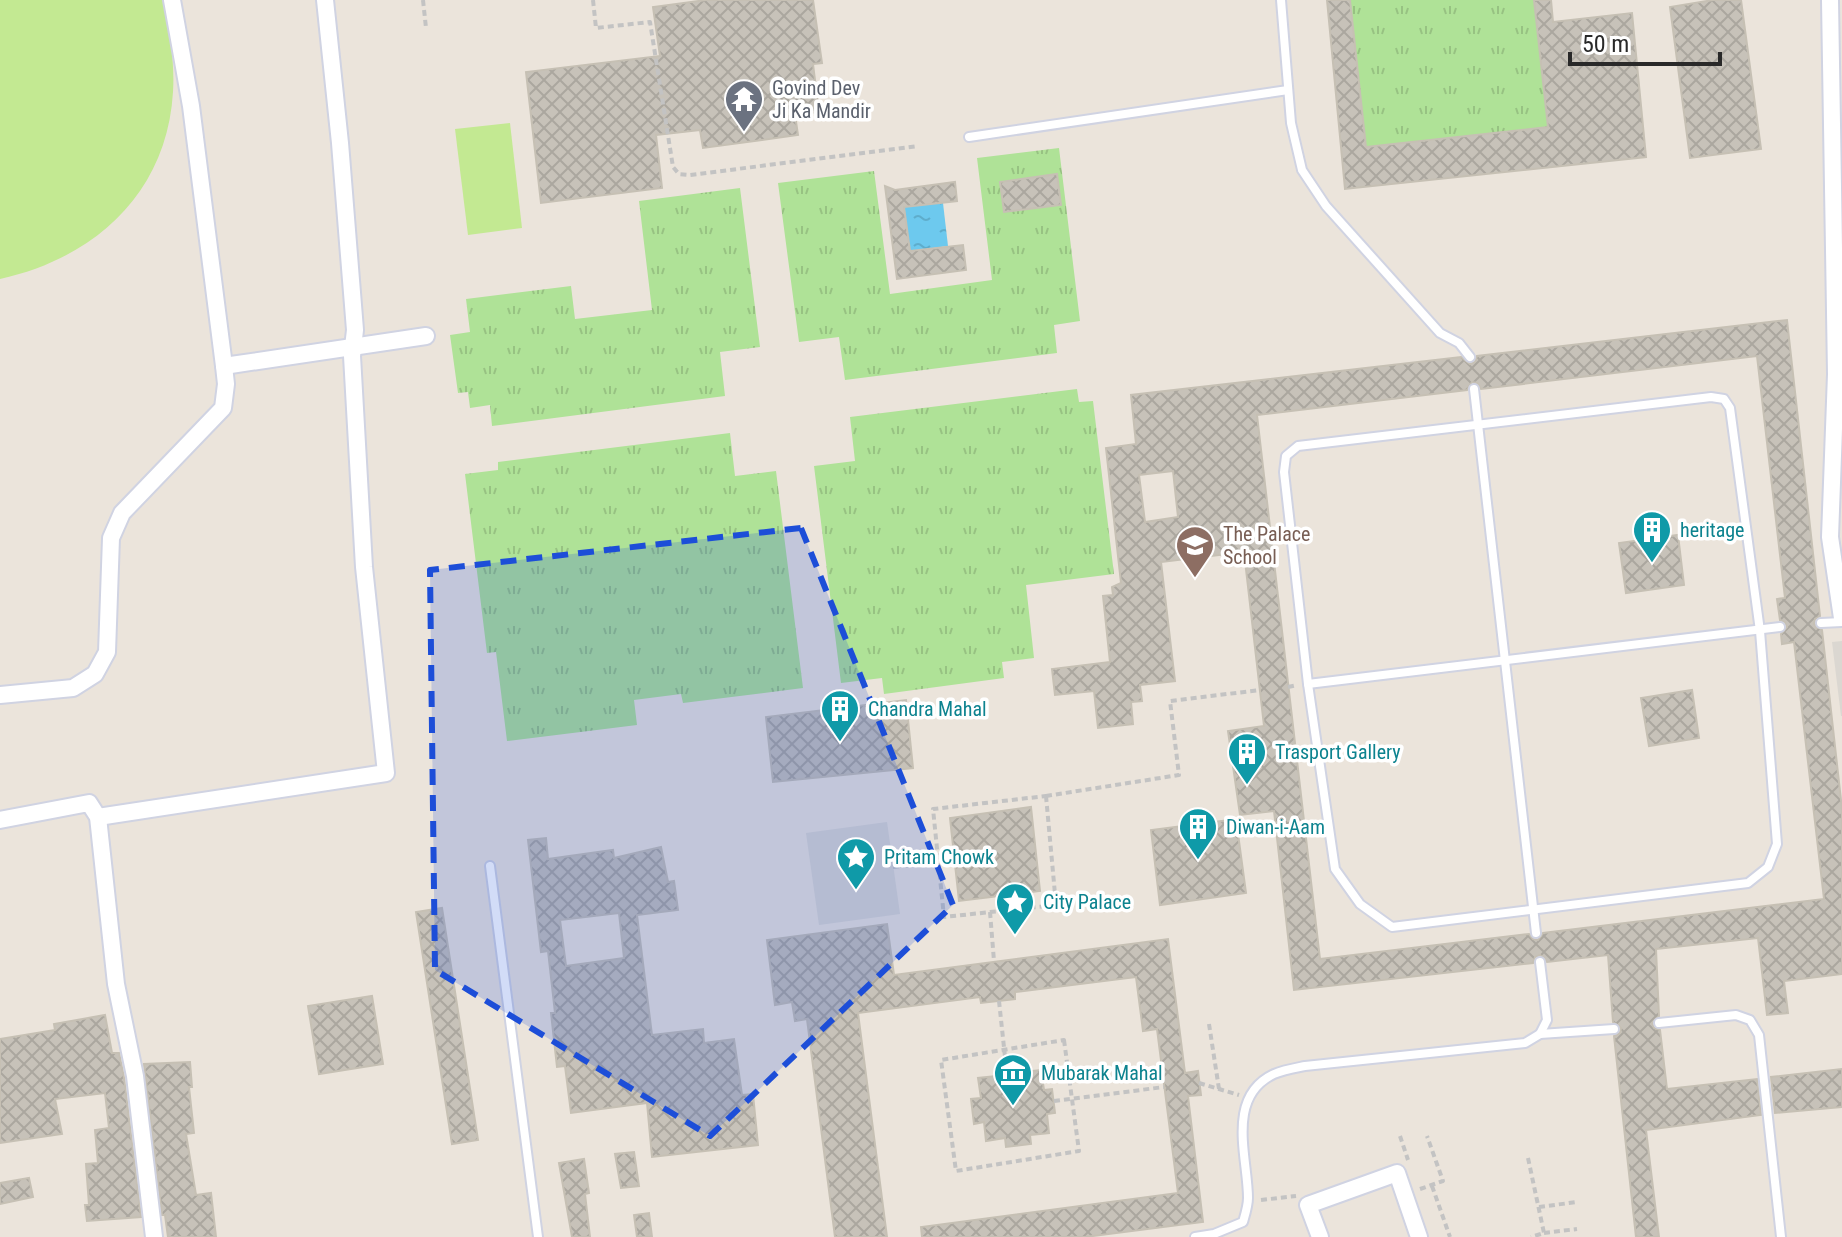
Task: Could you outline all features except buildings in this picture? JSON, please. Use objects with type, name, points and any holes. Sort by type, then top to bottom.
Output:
[{"type":"street","points":[[0,695],[73,688],[95,674],[107,652],[111,538],[122,513],[223,408],[226,384],[224,366],[191,106],[172,0]]},
{"type":"street","points":[[98,817],[386,773],[364,567],[353,347],[355,330],[325,0]]},
{"type":"street","points":[[1830,0],[1836,374],[1830,537],[1842,620]]},
{"type":"street","points":[[224,366],[426,336]]},
{"type":"street","points":[[0,820],[89,803],[98,817],[116,984],[135,1076],[154,1237]]},
{"type":"street","points":[[1320,1237],[1308,1205],[1397,1173],[1419,1237]]},
{"type":"lane","points":[[1281,0],[1291,123],[1302,170],[1318,194],[1440,333],[1459,343],[1470,357]]},
{"type":"lane","points":[[969,137],[1288,90]]},
{"type":"lane","points":[[1474,389],[1536,933]]},
{"type":"lane","points":[[1711,397],[1724,399],[1730,408],[1760,631],[1777,844],[1768,867],[1748,883],[1392,927],[1360,904],[1335,869],[1308,684],[1284,472],[1286,456],[1298,446],[1479,426],[1711,397]]},
{"type":"lane","points":[[1821,623],[1842,620]]},
{"type":"lane","points":[[1308,684],[1780,627]]},
{"type":"lane","points":[[490,866],[538,1237]]},
{"type":"lane","points":[[1540,962],[1547,1020],[1540,1034]]},
{"type":"lane","points":[[1659,1023],[1736,1015],[1750,1020],[1759,1035],[1781,1237]]},
{"type":"lane","points":[[1195,1237],[1214,1234],[1243,1222],[1249,1201],[1241,1134],[1250,1098],[1261,1082],[1276,1073],[1305,1066],[1525,1043],[1540,1034],[1614,1029]]},
{"type":"path","points":[[423,0],[426,28]]},
{"type":"path","points":[[593,0],[596,28],[650,22],[673,167],[679,174],[918,146]]},
{"type":"path","points":[[1046,796],[1056,905],[944,917],[933,809],[1046,796],[1179,775],[1170,701],[1260,690]]},
{"type":"path","points":[[893,867],[938,862]]},
{"type":"path","points":[[990,912],[994,961]]},
{"type":"path","points":[[999,1001],[1006,1066]]},
{"type":"path","points":[[1209,1024],[1219,1089]]},
{"type":"path","points":[[1064,1040],[1079,1151],[956,1171],[941,1060],[1004,1050],[1064,1040]]},
{"type":"path","points":[[1199,1083],[1250,1098]]},
{"type":"path","points":[[1054,1101],[1164,1087]]},
{"type":"path","points":[[1400,1136],[1411,1168]]},
{"type":"path","points":[[1415,1179],[1419,1190],[1443,1181],[1427,1136]]},
{"type":"path","points":[[1528,1158],[1544,1233]]},
{"type":"path","points":[[1432,1186],[1450,1237]]},
{"type":"path","points":[[1539,1207],[1577,1202]]},
{"type":"path","points":[[1531,1237],[1577,1229]]},
{"type":"highlighted area","points":[[801,528],[953,905],[710,1136],[435,970],[430,570]]},
{"type":"green space","points":[[0,0],[166,0],[173,92],[168,128],[157,161],[141,190],[120,216],[66,255],[0,279]]},
{"type":"green space","points":[[1350,0],[1534,0],[1548,127],[1366,147]]},
{"type":"green space","points":[[510,123],[522,228],[468,235],[455,129]]},
{"type":"green space","points":[[1059,148],[1080,321],[1054,325],[1057,353],[845,380],[839,337],[799,342],[778,183],[874,171],[890,294],[992,280],[977,158]],"holes":[[[1057,174],[1061,205],[1005,212],[1001,182]]]},
{"type":"green space","points":[[740,188],[760,347],[720,352],[725,396],[492,426],[490,405],[470,408],[468,392],[458,393],[450,335],[470,332],[466,299],[571,286],[575,319],[652,310],[639,201]]},
{"type":"green space","points":[[1077,389],[1079,402],[1093,401],[1114,574],[1026,585],[1034,658],[1002,662],[1004,678],[884,694],[882,678],[841,683],[814,466],[855,461],[850,417]]},
{"type":"green space","points":[[730,433],[735,476],[776,471],[803,688],[683,703],[681,694],[634,700],[637,725],[507,741],[496,652],[487,653],[465,474],[498,470],[498,462]]},
{"type":"shaded area","points":[[1842,641],[1842,716],[1841,716],[1832,642]]},
{"type":"shaded area","name":"Pritam Chowk","points":[[887,822],[900,914],[819,925],[806,833]]},
{"type":"water","points":[[943,203],[948,246],[910,251],[904,207]]},
{"type":"place","name":"Govind Dev Ji Ka Mandir","points":[[744,133]]},
{"type":"place","name":"heritage","points":[[1652,564]]},
{"type":"place","name":"The Palace School","points":[[1195,579]]},
{"type":"place","name":"Chandra Mahal","points":[[840,743]]},
{"type":"place","name":"Trasport Gallery","points":[[1247,786]]},
{"type":"place","name":"Diwan-i-Aam","points":[[1198,861]]},
{"type":"place","name":"Pritam Chowk","points":[[856,891]]},
{"type":"place","name":"City Palace","points":[[1015,936]]},
{"type":"place","name":"Mubarak Mahal","points":[[1013,1107]]}]
